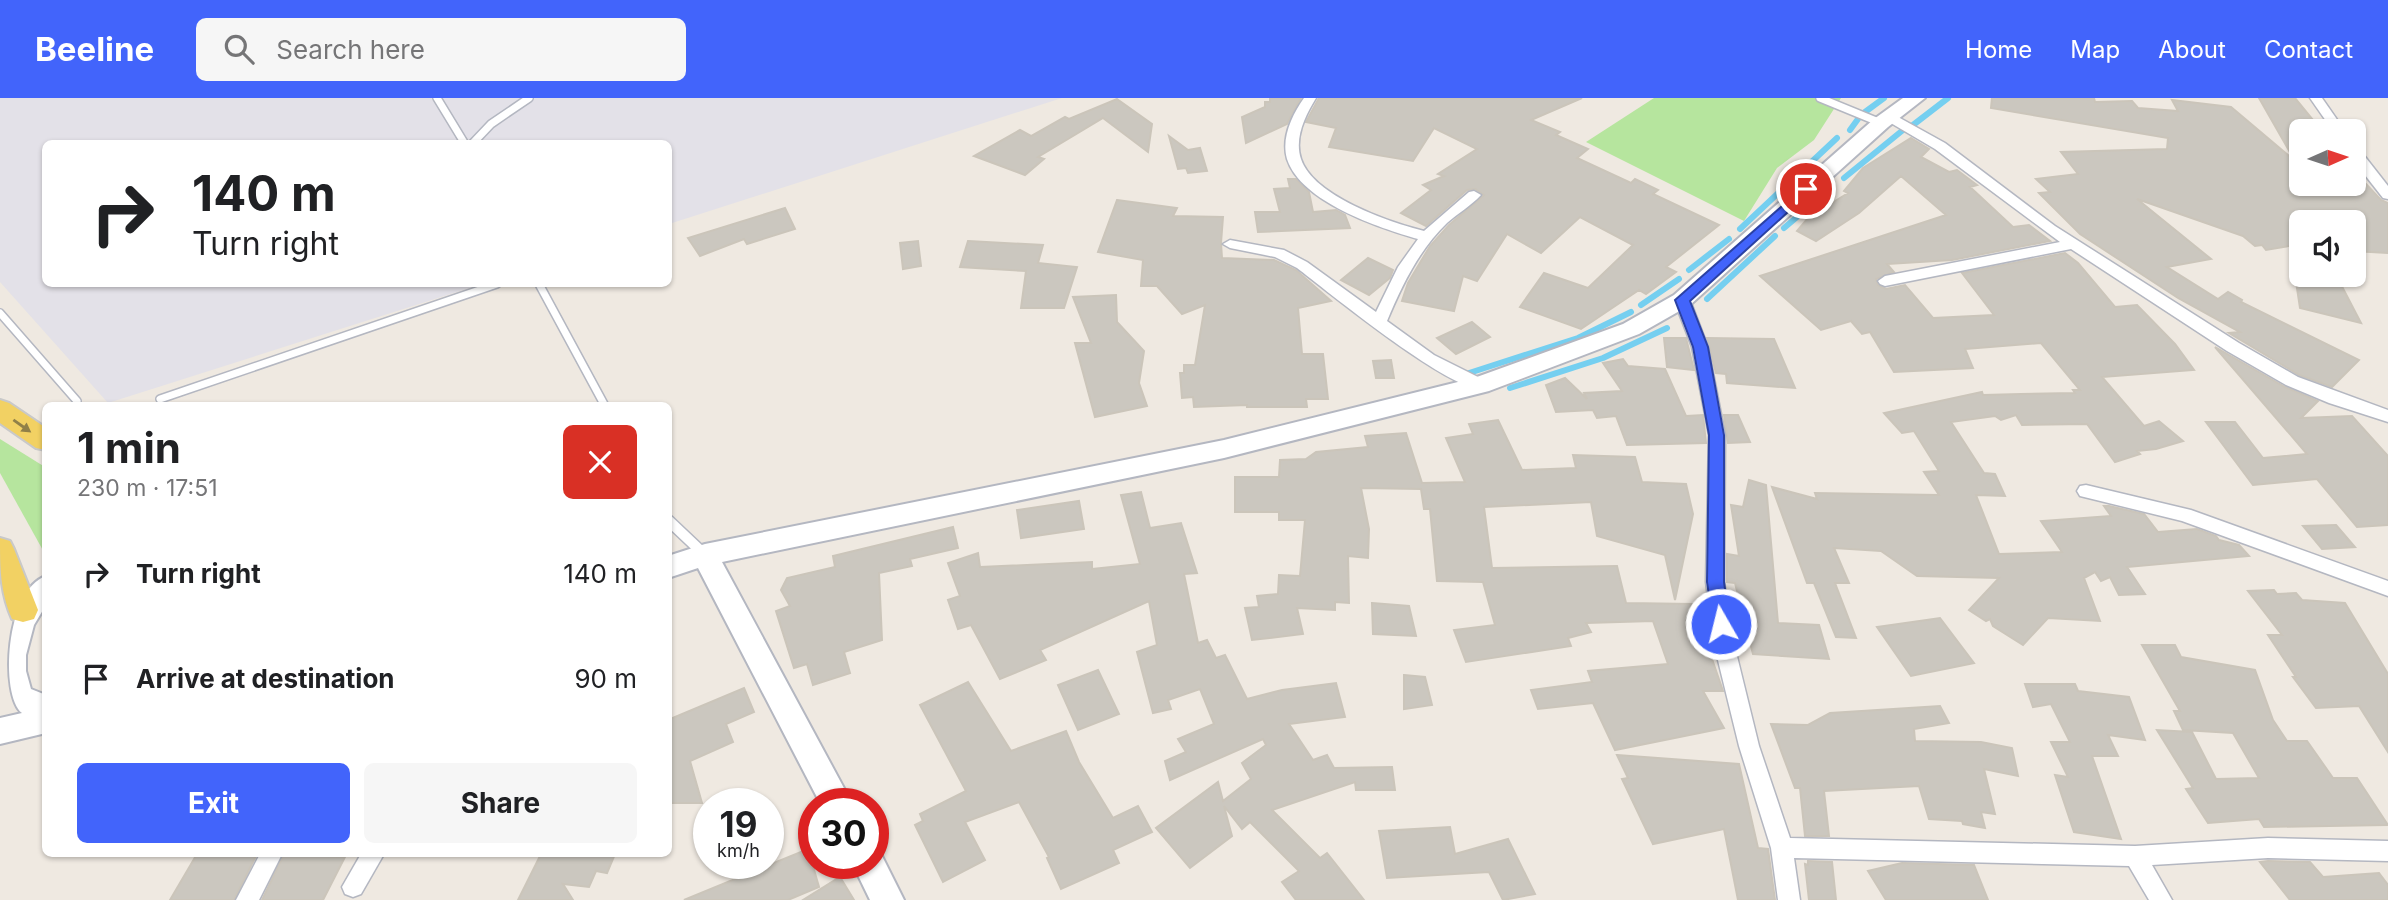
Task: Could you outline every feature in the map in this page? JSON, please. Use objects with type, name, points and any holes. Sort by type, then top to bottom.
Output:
[{"type":"main road","points":[[672,566],[705,555],[1224,449],[1479,385],[1631,329],[1682,300],[1885,119],[1915,98]]},
{"type":"main road","points":[[0,408],[20,426],[42,439]]},
{"type":"main road","points":[[0,549],[13,625],[2,654],[4,680],[21,699],[42,707]]},
{"type":"main road","points":[[672,557],[705,555]]},
{"type":"main road","points":[[705,555],[828,788]]},
{"type":"main road","points":[[11,613],[42,590]]},
{"type":"main road","points":[[0,731],[42,721]]},
{"type":"main road","points":[[876,879],[887,900]]},
{"type":"street","points":[[1310,98],[1293,129],[1293,147],[1298,168],[1335,200],[1379,224],[1425,236]]},
{"type":"street","points":[[2316,98],[2331,119]]},
{"type":"street","points":[[1885,119],[1941,146],[2072,244],[2233,347],[2292,381],[2335,399],[2388,416]]},
{"type":"street","points":[[2366,167],[2388,195]]},
{"type":"street","points":[[1379,323],[1387,302],[1425,236],[1434,225],[1474,195]]},
{"type":"street","points":[[1230,244],[1279,253],[1302,265],[1428,359],[1479,385]]},
{"type":"street","points":[[1885,281],[2072,244]]},
{"type":"street","points":[[1682,300],[1700,347],[1717,435],[1715,582],[1724,644],[1749,746],[1782,848],[1790,900]]},
{"type":"street","points":[[2086,491],[2185,515],[2388,589]]},
{"type":"street","points":[[1782,848],[2135,856],[2268,848],[2388,851]]},
{"type":"street","points":[[2135,856],[2161,900]]},
{"type":"street","points":[[247,900],[269,857]]},
{"type":"street","points":[[353,887],[371,857]]},
{"type":"lane","points":[[437,98],[463,140]]},
{"type":"lane","points":[[476,140],[491,124],[529,98]]},
{"type":"lane","points":[[1820,98],[1885,119]]},
{"type":"lane","points":[[160,399],[488,287]]},
{"type":"lane","points":[[541,287],[603,402]]},
{"type":"lane","points":[[0,313],[76,401]]},
{"type":"lane","points":[[672,524],[705,555]]},
{"type":"shaded area","points":[[0,98],[1062,98],[672,223],[672,140],[42,140],[42,287],[473,287],[111,402],[107,402],[0,282]]},
{"type":"green space","points":[[1654,98],[1841,98],[1814,140],[1777,168],[1744,221],[1586,142]]},
{"type":"green space","points":[[0,439],[42,465],[42,549],[0,473]]},
{"type":"building","points":[[1270,98],[1301,98],[1287,124],[1246,143],[1242,117],[1265,107],[1265,102],[1270,102]]},
{"type":"building","points":[[1319,98],[1582,98],[1531,120],[1560,132],[1556,135],[1588,149],[1577,158],[1631,183],[1635,179],[1658,190],[1653,194],[1719,225],[1666,267],[1676,272],[1646,294],[1639,290],[1581,329],[1520,307],[1544,273],[1588,288],[1633,245],[1580,217],[1541,253],[1507,234],[1477,281],[1463,276],[1454,311],[1402,301],[1408,283],[1430,246],[1449,225],[1484,195],[1475,189],[1467,190],[1426,226],[1401,213],[1431,190],[1423,185],[1444,176],[1438,174],[1477,149],[1434,128],[1413,161],[1329,147],[1336,128],[1306,122]]},
{"type":"building","points":[[1992,98],[2094,98],[2095,102],[2132,101],[2138,108],[2178,111],[2172,100],[2231,107],[2289,156],[2289,196],[2366,196],[2366,184],[2381,200],[2388,203],[2388,253],[2366,252],[2366,210],[2289,210],[2289,246],[2266,250],[2262,245],[2255,246],[2243,236],[2137,199],[2211,259],[2167,267],[2218,299],[2228,292],[2242,300],[2241,302],[2359,360],[2332,387],[2299,375],[2229,333],[2240,332],[2178,298],[2080,234],[2039,193],[2050,192],[2036,179],[2078,174],[2061,152],[2167,149],[2168,138],[1991,108]]},
{"type":"building","points":[[2259,98],[2295,98],[2312,119],[2289,119],[2289,150]]},
{"type":"building","points":[[1117,99],[1152,124],[1148,152],[1103,118],[1038,157],[1044,159],[1025,175],[974,156],[1020,130],[1031,136],[1065,117],[1069,119]]},
{"type":"building","points":[[1169,136],[1188,150],[1200,148],[1207,171],[1188,173],[1186,168],[1178,169]]},
{"type":"building","points":[[1911,138],[1929,149],[1921,157],[1949,172],[1957,170],[1977,185],[1970,187],[2013,227],[2029,225],[2050,241],[1952,260],[1887,264],[1894,272],[1876,279],[1878,285],[1886,289],[1905,285],[1933,318],[1994,315],[1962,273],[2065,253],[2078,263],[2115,307],[2137,305],[2175,344],[2194,370],[2102,377],[2144,426],[2159,421],[2183,441],[2137,451],[2140,454],[2115,462],[2087,424],[2022,425],[2016,415],[2001,420],[1995,416],[1951,422],[1984,473],[1995,474],[2005,496],[1976,495],[1999,554],[2062,552],[2041,521],[2111,516],[2104,506],[2109,506],[2144,514],[2158,532],[2197,529],[2216,536],[2219,540],[2239,545],[2249,556],[2127,567],[2145,594],[2119,595],[2110,577],[2101,581],[2095,572],[2084,578],[2100,621],[2048,618],[2023,645],[1993,626],[1990,619],[1986,621],[1969,610],[1999,578],[1917,576],[1881,551],[1834,548],[1849,583],[1835,583],[1856,638],[1836,637],[1814,583],[1807,583],[1772,487],[1817,499],[1815,493],[1939,495],[1924,472],[1939,471],[1914,431],[1902,433],[1884,413],[1982,392],[1983,395],[2075,393],[2073,390],[2080,390],[2041,343],[1965,349],[1973,368],[1894,372],[1870,332],[1862,334],[1851,321],[1821,330],[1760,276],[1946,215],[1901,176],[1859,213],[1816,241],[1797,231],[1808,218],[1848,193],[1844,191],[1863,168]]},
{"type":"building","points":[[1288,179],[1296,179],[1309,192],[1313,212],[1336,210],[1345,215],[1350,228],[1258,232],[1255,212],[1280,212],[1274,189],[1290,188]]},
{"type":"building","points":[[1117,200],[1177,208],[1173,216],[1223,217],[1222,258],[1274,260],[1296,270],[1331,301],[1298,308],[1302,354],[1323,354],[1328,399],[1306,399],[1307,407],[1194,407],[1193,397],[1182,398],[1180,373],[1184,373],[1184,365],[1195,365],[1205,305],[1182,314],[1157,286],[1141,286],[1143,260],[1098,252]]},
{"type":"building","points":[[785,208],[795,229],[747,244],[744,239],[700,256],[688,238]]},
{"type":"building","points":[[918,241],[921,266],[903,269],[900,243]]},
{"type":"building","points":[[968,241],[1043,245],[1038,263],[1077,267],[1064,308],[1021,308],[1026,271],[960,267]]},
{"type":"building","points":[[1368,258],[1393,270],[1390,278],[1369,295],[1341,280]]},
{"type":"building","points":[[2297,287],[2342,287],[2361,323],[2300,308]]},
{"type":"building","points":[[1116,295],[1117,322],[1144,351],[1139,383],[1147,406],[1095,417],[1075,343],[1091,343],[1073,297]]},
{"type":"building","points":[[1472,322],[1490,337],[1456,354],[1437,338]]},
{"type":"building","points":[[1664,338],[1686,338],[1694,370],[1667,367]]},
{"type":"building","points":[[1707,338],[1774,339],[1795,388],[1727,383],[1726,374],[1716,373]]},
{"type":"building","points":[[2215,347],[2285,387],[2318,401],[2301,418],[2352,416],[2388,456],[2388,525],[2357,527],[2317,479],[2253,485],[2206,422],[2235,422],[2263,458],[2307,454]]},
{"type":"building","points":[[1623,359],[1628,366],[1665,369],[1686,416],[1703,415],[1706,443],[1627,445],[1616,416],[1597,418],[1593,410],[1556,412],[1546,385],[1565,378],[1587,399],[1584,393],[1622,391],[1603,363]]},
{"type":"building","points":[[1391,360],[1394,378],[1376,378],[1373,361]]},
{"type":"building","points":[[1724,415],[1738,415],[1750,442],[1728,443]]},
{"type":"building","points":[[1498,420],[1522,470],[1576,468],[1573,455],[1635,457],[1642,482],[1686,484],[1693,514],[1675,600],[1665,555],[1597,536],[1591,502],[1484,507],[1492,568],[1617,566],[1626,603],[1693,604],[1723,691],[1703,691],[1724,728],[1615,750],[1593,703],[1538,709],[1531,690],[1592,682],[1588,671],[1668,664],[1653,621],[1586,623],[1591,632],[1568,638],[1571,646],[1466,662],[1454,630],[1495,625],[1483,582],[1437,581],[1430,509],[1424,509],[1421,489],[1361,488],[1369,529],[1368,558],[1348,556],[1349,603],[1335,602],[1335,610],[1297,608],[1303,634],[1252,640],[1245,608],[1259,607],[1257,596],[1278,594],[1279,575],[1300,576],[1305,520],[1279,520],[1279,512],[1235,512],[1235,477],[1279,477],[1280,460],[1306,459],[1316,452],[1368,447],[1365,436],[1406,433],[1422,483],[1465,482],[1446,438],[1473,434],[1469,424]]},
{"type":"building","points":[[1749,480],[1766,485],[1778,623],[1819,625],[1829,659],[1753,654],[1735,583],[1727,582],[1727,554],[1739,556],[1731,505],[1743,507]]},
{"type":"building","points":[[1141,492],[1150,528],[1181,523],[1197,573],[1184,574],[1198,643],[1207,640],[1216,658],[1225,655],[1247,699],[1282,690],[1336,683],[1345,717],[1289,724],[1313,760],[1327,755],[1334,768],[1392,767],[1395,790],[1356,790],[1355,782],[1272,810],[1320,858],[1327,853],[1364,900],[1296,900],[1282,882],[1299,871],[1250,822],[1242,829],[1224,806],[1232,836],[1190,868],[1156,828],[1218,782],[1223,801],[1251,779],[1242,763],[1266,745],[1263,739],[1170,780],[1165,761],[1186,752],[1178,739],[1214,724],[1200,689],[1168,700],[1171,709],[1153,713],[1137,652],[1157,645],[1149,601],[1040,650],[1046,660],[1000,679],[971,625],[958,629],[948,600],[960,596],[948,563],[978,553],[980,567],[1092,562],[1092,569],[1140,564],[1121,495]]},
{"type":"building","points":[[1079,501],[1084,529],[1021,538],[1017,510]]},
{"type":"building","points":[[2336,525],[2355,547],[2322,549],[2303,526]]},
{"type":"building","points":[[953,527],[958,548],[910,559],[912,566],[879,573],[882,640],[844,652],[850,673],[813,685],[807,664],[794,668],[776,611],[790,606],[781,590],[787,578],[835,567],[833,556]]},
{"type":"building","points":[[2274,590],[2277,594],[2296,593],[2302,600],[2345,603],[2388,674],[2388,752],[2359,706],[2316,708],[2293,677],[2296,677],[2268,635],[2282,635],[2248,591]]},
{"type":"building","points":[[1372,603],[1409,606],[1416,636],[1373,634]]},
{"type":"building","points":[[1940,618],[1974,663],[1911,676],[1877,627]]},
{"type":"building","points":[[2142,645],[2175,645],[2181,657],[2255,670],[2273,720],[2287,741],[2307,741],[2333,778],[2357,778],[2388,825],[2264,827],[2259,819],[2208,823],[2186,789],[2193,788],[2157,730],[2192,732],[2216,779],[2259,778],[2233,733],[2183,730],[2174,711],[2180,711]]},
{"type":"building","points":[[1098,670],[1119,714],[1078,730],[1058,685]]},
{"type":"building","points":[[1404,675],[1425,677],[1432,705],[1404,709]]},
{"type":"building","points":[[968,682],[1011,751],[1066,731],[1079,762],[1113,818],[1138,806],[1152,832],[1113,850],[1119,863],[1061,889],[1047,858],[1049,857],[1019,802],[965,822],[985,860],[943,882],[915,825],[923,821],[920,814],[966,791],[920,705]]},
{"type":"building","points":[[2025,684],[2075,684],[2078,691],[2129,697],[2145,740],[2108,735],[2118,756],[2092,756],[2121,839],[2074,832],[2055,775],[2068,777],[2051,742],[2070,742],[2051,704],[2033,707]]},
{"type":"building","points":[[744,688],[754,712],[726,724],[733,742],[690,761],[698,788],[693,788],[693,803],[672,803],[672,718]]},
{"type":"building","points":[[1940,706],[1949,723],[1914,729],[1915,741],[1981,742],[2012,748],[2018,776],[1984,769],[1995,814],[1981,812],[1985,828],[1963,824],[1962,821],[1929,819],[1919,786],[1824,791],[1829,836],[1805,836],[1800,788],[1795,788],[1771,724],[1808,725],[1830,713]]},
{"type":"building","points":[[1617,755],[1739,764],[1758,848],[1768,849],[1775,900],[1738,900],[1724,829],[1653,844],[1622,779],[1628,778]]},
{"type":"building","points":[[1450,827],[1455,854],[1508,839],[1535,894],[1503,900],[1489,872],[1387,878],[1379,831]]},
{"type":"building","points":[[798,853],[798,879],[817,879],[819,887],[788,900],[684,900],[735,879],[784,879],[784,859]]},
{"type":"building","points":[[195,857],[256,857],[234,900],[170,900]]},
{"type":"building","points":[[283,857],[345,857],[323,900],[262,900]]},
{"type":"building","points":[[540,857],[614,857],[607,873],[596,871],[589,887],[563,884],[573,900],[518,900]]},
{"type":"building","points":[[1808,861],[1832,862],[1836,900],[1809,900],[1805,864],[1808,865]]},
{"type":"building","points":[[2260,862],[2310,862],[2323,877],[2379,873],[2388,885],[2388,900],[2290,900]]},
{"type":"building","points":[[1902,863],[1974,865],[1988,900],[1886,900],[1868,871]]},
{"type":"building","points":[[837,879],[841,879],[854,900],[803,900]]},
{"type":"waterway","points":[[1865,112],[1884,98]]},
{"type":"waterway","points":[[1913,125],[1948,98]]},
{"type":"waterway","points":[[1850,130],[1858,119]]},
{"type":"waterway","points":[[1844,178],[1903,130]]},
{"type":"waterway","points":[[1740,229],[1837,138]]},
{"type":"waterway","points":[[1784,228],[1831,188]]},
{"type":"waterway","points":[[1707,299],[1775,236]]},
{"type":"waterway","points":[[1689,270],[1729,239]]},
{"type":"waterway","points":[[1641,305],[1679,279]]},
{"type":"waterway","points":[[1466,374],[1578,338],[1631,312]]},
{"type":"waterway","points":[[1510,388],[1603,358],[1667,328]]},
{"type":"route","points":[[1721,624],[1715,582],[1717,435],[1700,347],[1682,300],[1806,189]]}]
